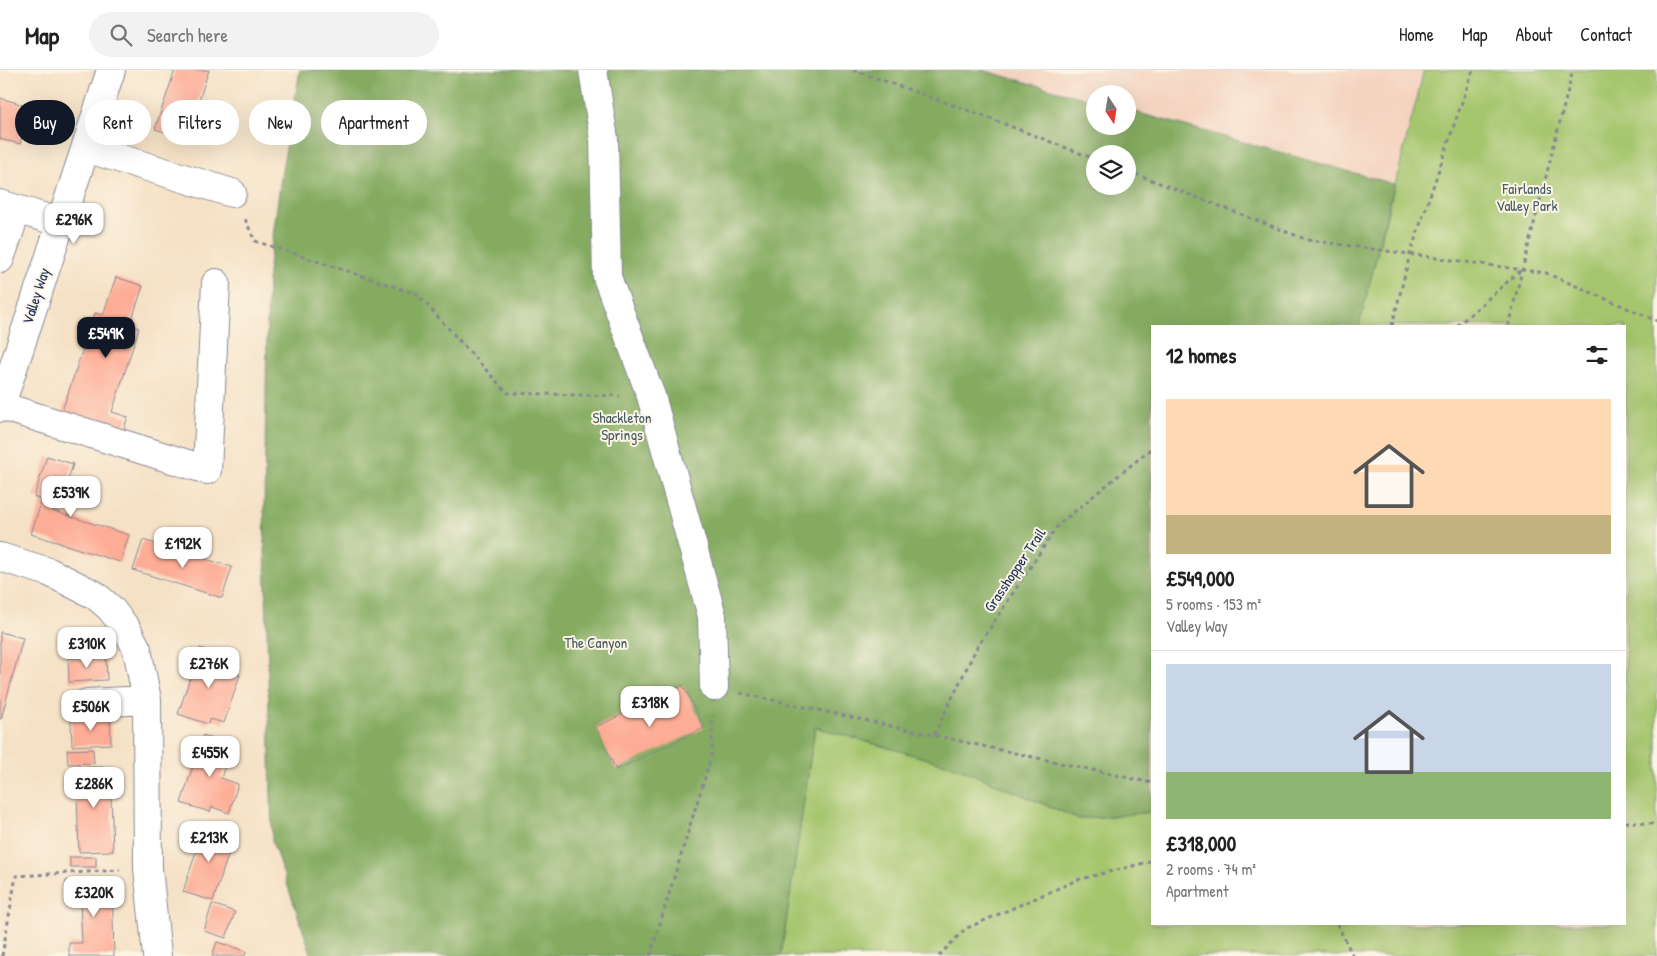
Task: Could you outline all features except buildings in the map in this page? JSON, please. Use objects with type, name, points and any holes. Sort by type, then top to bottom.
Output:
[{"type":"street","name":"Valley Way","points":[[0,407],[10,346],[86,148],[110,70]]},
{"type":"street","points":[[593,70],[604,139],[607,277],[651,396],[712,616],[714,687]]},
{"type":"street","points":[[86,148],[232,193]]},
{"type":"street","points":[[0,259],[9,206],[59,222]]},
{"type":"street","points":[[0,407],[207,470],[216,283]]},
{"type":"street","points":[[0,557],[49,572],[76,584],[110,608],[126,628],[137,649],[147,700],[148,868],[157,956]]},
{"type":"street","points":[[87,703],[147,700]]},
{"type":"path","points":[[853,70],[981,115],[1086,156]]},
{"type":"path","points":[[1392,325],[1410,254],[1473,70]]},
{"type":"path","points":[[1508,325],[1573,70]]},
{"type":"path","points":[[1136,174],[1308,240],[1546,273],[1657,321]]},
{"type":"path","points":[[232,193],[255,241],[417,294],[507,393],[651,396]]},
{"type":"path","points":[[1458,325],[1522,269]]},
{"type":"path","name":"Grasshopper Trail","points":[[934,735],[976,649],[1058,524],[1151,449]]},
{"type":"path","points":[[650,956],[712,754],[714,687],[1151,783]]},
{"type":"path","points":[[1626,822],[1657,824]]},
{"type":"path","points":[[939,956],[966,929],[1077,880],[1151,861]]},
{"type":"path","points":[[2,956],[16,876],[148,868]]},
{"type":"path","points":[[1338,925],[1353,956]]},
{"type":"shaded area","points":[[982,70],[1424,70],[1394,184],[1136,112],[1136,85],[1086,85],[1086,99]]},
{"type":"green space","name":"Shackleton Springs","points":[[300,70],[982,70],[1086,99],[1086,135],[1136,135],[1136,112],[1394,184],[1359,325],[1151,325],[1151,812],[1079,819],[956,767],[815,727],[781,956],[312,956],[272,841],[264,509],[268,272],[286,145],[311,145],[311,100],[295,100]]},
{"type":"green space","name":"Fairlands Valley Park","points":[[1424,70],[1657,70],[1657,956],[781,956],[815,727],[956,767],[1079,819],[1151,812],[1151,925],[1626,925],[1626,325],[1359,325]]},
{"type":"park label","name":"The Canyon","points":[[596,643]]}]
